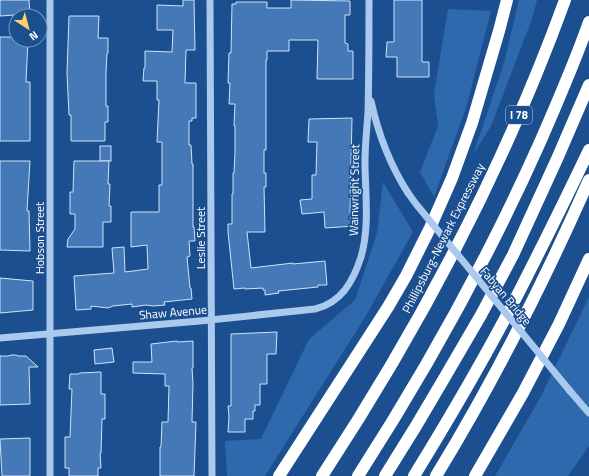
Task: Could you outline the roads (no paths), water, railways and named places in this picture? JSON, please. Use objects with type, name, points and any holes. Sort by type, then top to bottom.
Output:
[{"type":"highway","points":[[279,476],[388,307],[406,276],[430,228],[452,178],[472,123],[507,0]]},
{"type":"highway","name":"Phillipsburg-Newark Expressway","points":[[322,476],[394,360],[467,227],[515,124],[549,45],[565,0]]},
{"type":"highway","name":"I 78","points":[[358,476],[384,436],[436,349],[492,243],[548,125],[589,22]]},
{"type":"highway","points":[[385,476],[478,321],[513,255],[558,159],[589,85]]},
{"type":"highway","points":[[414,476],[451,416],[522,287],[589,150]]},
{"type":"highway","points":[[436,476],[480,402],[503,358],[549,269],[589,180]]},
{"type":"highway","points":[[476,476],[523,393],[559,324],[589,259]]},
{"type":"street","name":"Hobson Street","points":[[50,0],[50,476]]},
{"type":"street","name":"Leslie Street","points":[[210,0],[212,476]]},
{"type":"street","name":"Wainwright Street","points":[[343,293],[349,284],[361,257],[366,224],[365,161],[368,112],[369,0]]},
{"type":"street","name":"Wainwright Street","points":[[368,83],[372,108],[381,138],[394,168],[408,193]]},
{"type":"street","name":"Fabyan Bridge","points":[[408,193],[420,210],[588,411]]},
{"type":"street","name":"Shaw Avenue","points":[[0,338],[211,320],[315,309],[324,307],[343,293]]}]
